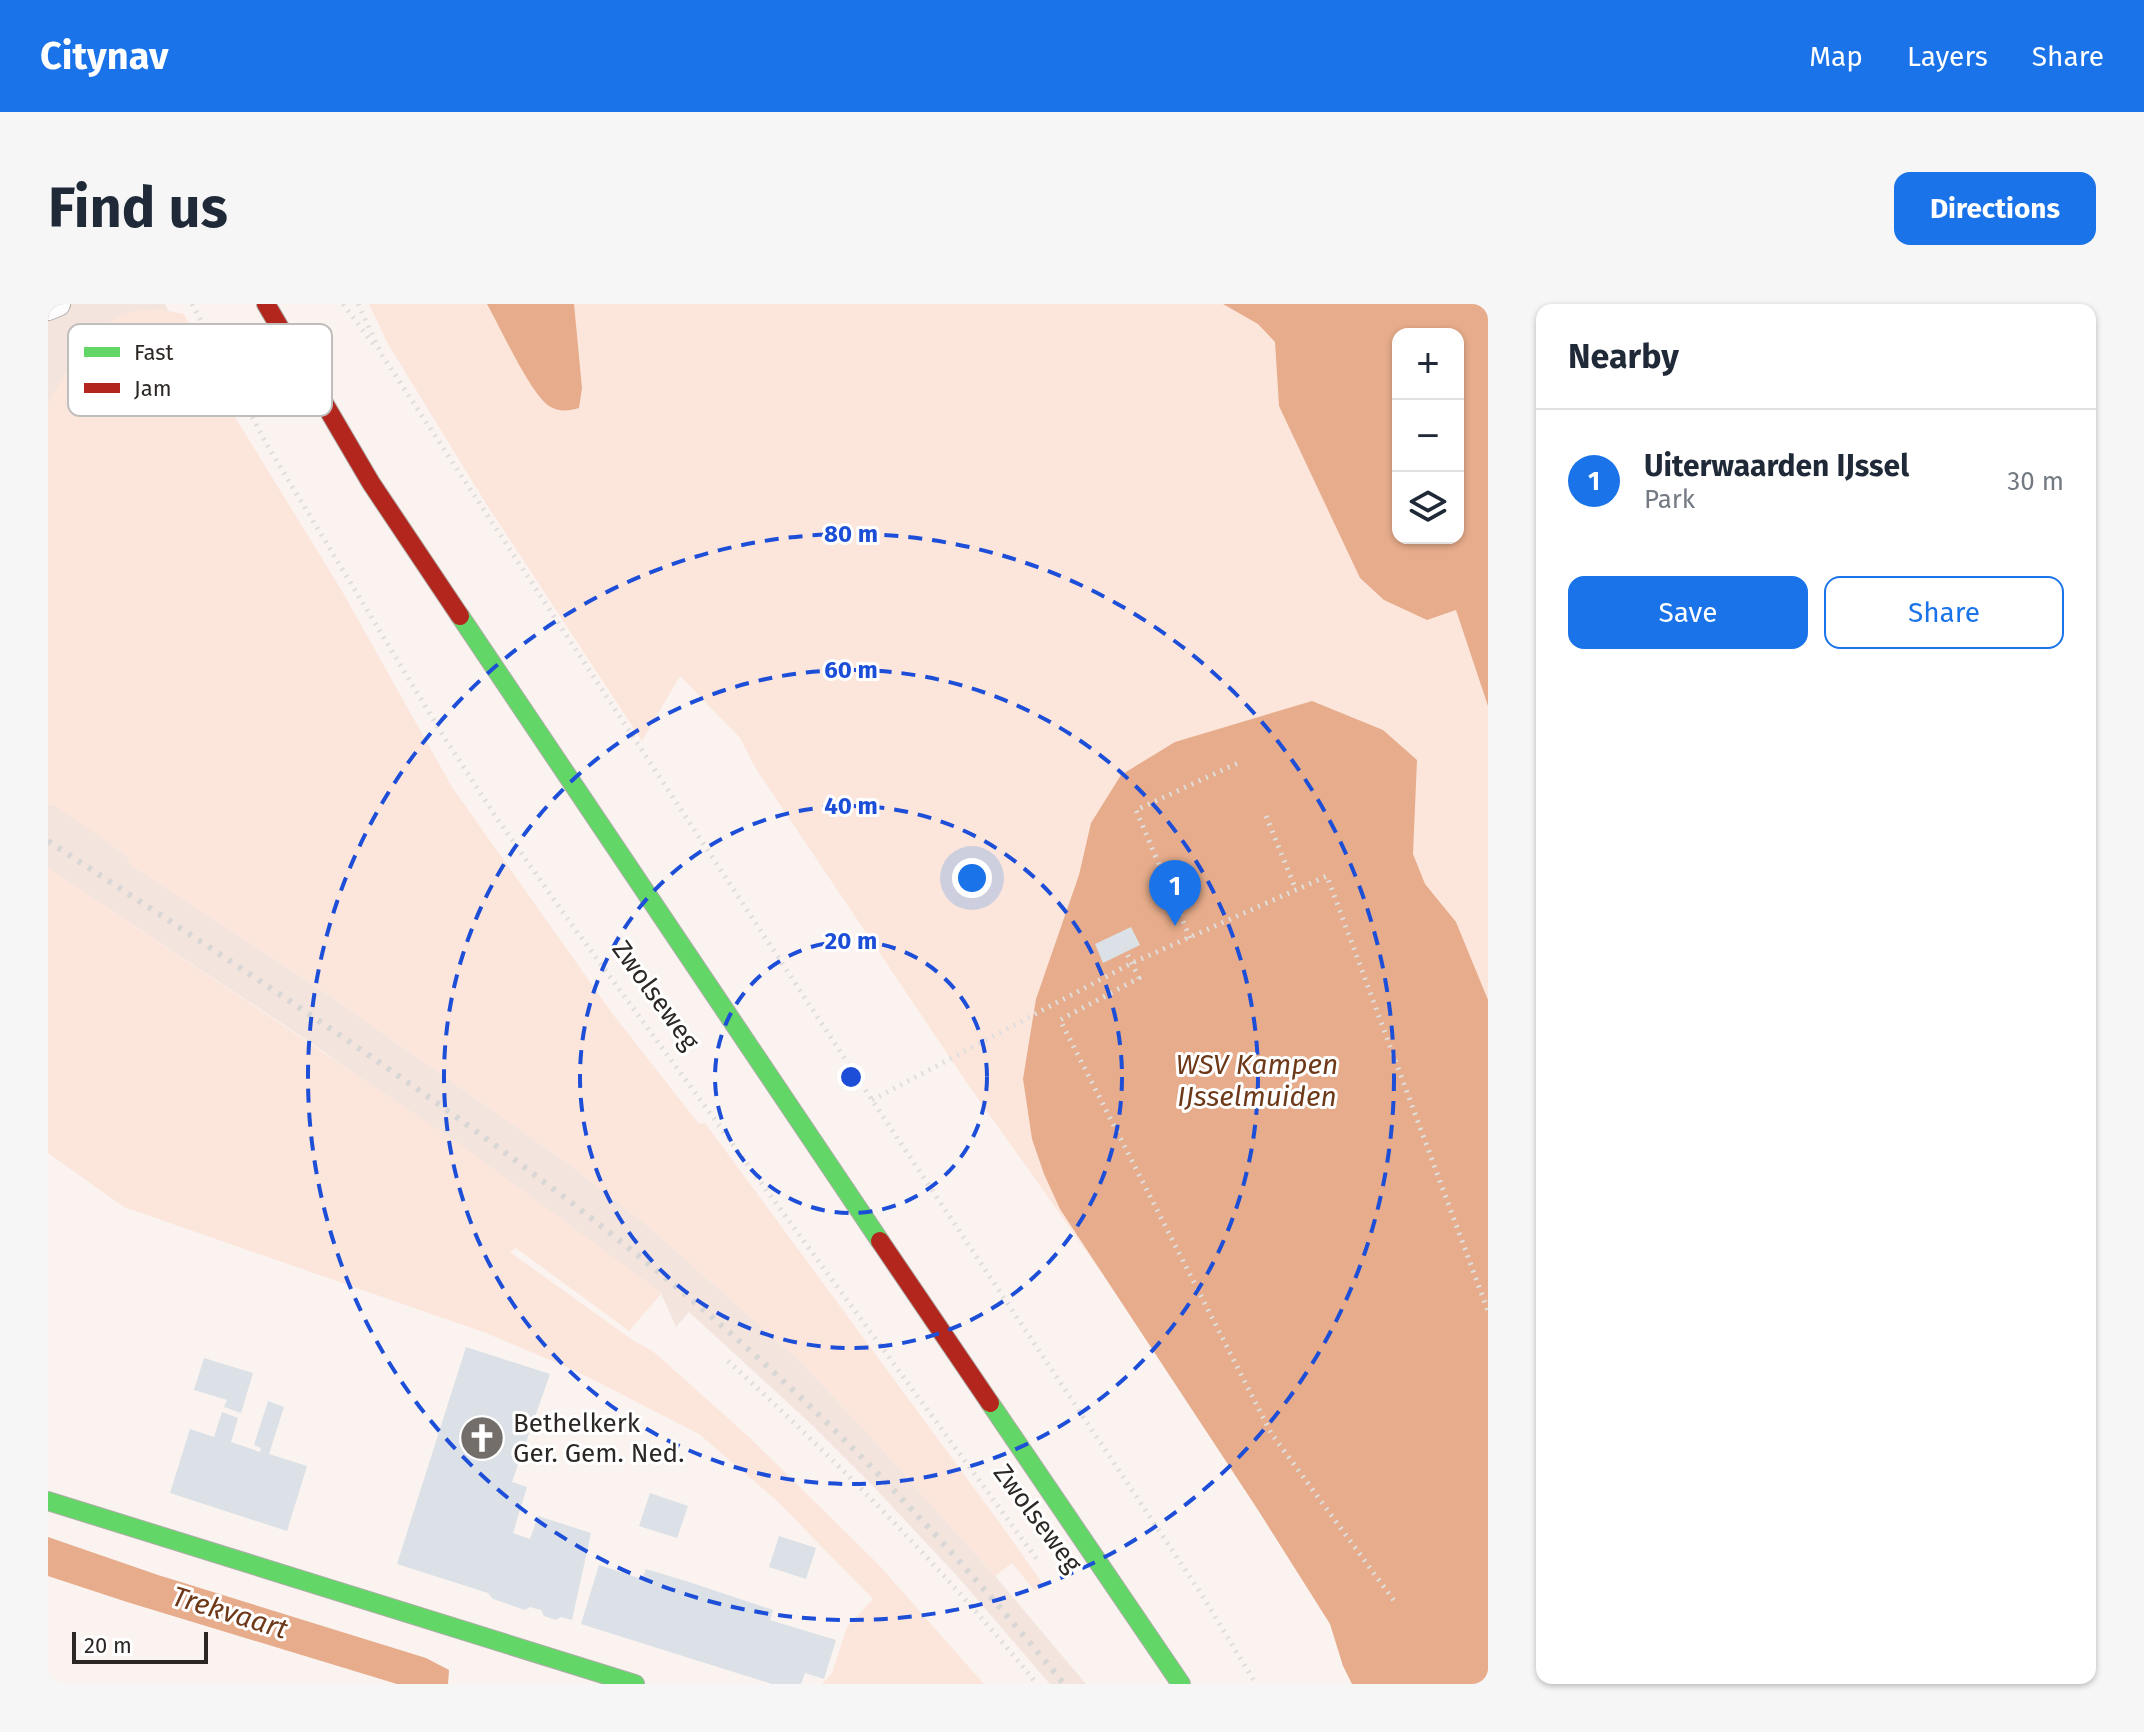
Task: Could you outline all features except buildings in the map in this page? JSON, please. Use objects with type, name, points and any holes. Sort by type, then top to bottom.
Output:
[{"type":"main road","name":"Zwolseweg","points":[[266,304],[277,324]]},
{"type":"main road","name":"Zwolseweg","points":[[331,416],[379,497],[1181,1684]]},
{"type":"main road","points":[[48,1501],[635,1684]]},
{"type":"lane","points":[[48,308],[58,304]]},
{"type":"path","name":"Zwolseweg","points":[[192,304],[203,324]]},
{"type":"path","points":[[343,304],[382,355],[1200,1592],[1256,1684]]},
{"type":"path","points":[[358,304],[382,355]]},
{"type":"path","name":"Zwolseweg","points":[[252,416],[444,737],[498,820],[1040,1563]]},
{"type":"path","points":[[1190,938],[1136,810],[1238,763]]},
{"type":"path","points":[[1266,816],[1296,890]]},
{"type":"path","points":[[872,1100],[1132,963],[1327,876],[1488,1311]]},
{"type":"path","points":[[1124,948],[1139,978],[1060,1020],[1271,1433],[1395,1602]]},
{"type":"path","points":[[728,1361],[799,1427],[919,1548],[1037,1684]]},
{"type":"shaded area","points":[[48,304],[165,304],[175,324],[68,324],[68,416],[220,416],[221,419],[112,846],[127,856],[131,865],[330,996],[570,1165],[649,1227],[800,1361],[995,1576],[1086,1684],[1050,1684],[959,1578],[875,1488],[811,1424],[689,1312],[676,1327],[661,1293],[320,1049],[60,876],[48,883]]},
{"type":"shaded area","points":[[369,304],[1353,304],[1392,507],[1392,544],[1434,544],[1488,705],[1488,1684],[1344,1640],[1162,1358],[967,1083],[756,769],[740,738],[680,676],[642,741],[485,502],[388,344]]},
{"type":"shaded area","points":[[158,309],[184,314],[189,324],[107,324],[132,312]]},
{"type":"shaded area","points":[[68,369],[68,416],[235,416],[342,591],[452,787],[612,1013],[699,1124],[705,1123],[999,1522],[1043,1584],[1035,1591],[1012,1563],[995,1576],[800,1361],[649,1227],[570,1165],[330,996],[131,865],[127,856],[54,805],[48,805],[48,404]]},
{"type":"shaded area","points":[[48,868],[457,1142],[662,1293],[629,1331],[516,1248],[510,1252],[631,1339],[654,1352],[750,1438],[878,1564],[984,1684],[822,1684],[832,1673],[847,1627],[873,1599],[777,1501],[699,1434],[576,1371],[486,1333],[124,1207],[48,1153]]},
{"type":"water","points":[[487,304],[574,304],[582,388],[579,408],[556,409],[541,399],[524,374]]},
{"type":"water","points":[[1223,304],[1488,304],[1488,706],[1456,610],[1427,620],[1384,600],[1360,578],[1279,406],[1275,342],[1258,324]]},
{"type":"water","name":"WSV Kampen IJsselmuiden","points":[[1312,701],[1383,730],[1417,760],[1413,854],[1425,884],[1456,922],[1488,1000],[1488,1684],[1352,1684],[1330,1624],[1060,1209],[1032,1139],[1023,1079],[1036,999],[1079,875],[1091,823],[1121,775],[1175,742]]},
{"type":"water","name":"Trekvaart","points":[[48,1537],[158,1575],[426,1658],[449,1670],[448,1684],[397,1684],[48,1576]]},
{"type":"railway","points":[[48,841],[389,1069],[555,1190],[635,1253],[761,1361],[853,1448],[940,1540],[1064,1684]]},
{"type":"traffic: fast","points":[[460,616],[880,1241]]},
{"type":"traffic: fast","points":[[990,1403],[1181,1684]]},
{"type":"traffic: fast","points":[[48,1501],[635,1684]]},
{"type":"traffic: jam","points":[[266,304],[278,324]]},
{"type":"traffic: jam","points":[[332,416],[371,483],[460,616]]},
{"type":"traffic: jam","points":[[880,1241],[990,1403]]},
{"type":"place","name":"Uiterwaarden IJssel","points":[[1175,926]]},
{"type":"place","name":"Bethelkerk Ger. Gem. Ned.","points":[[482,1438]]}]
